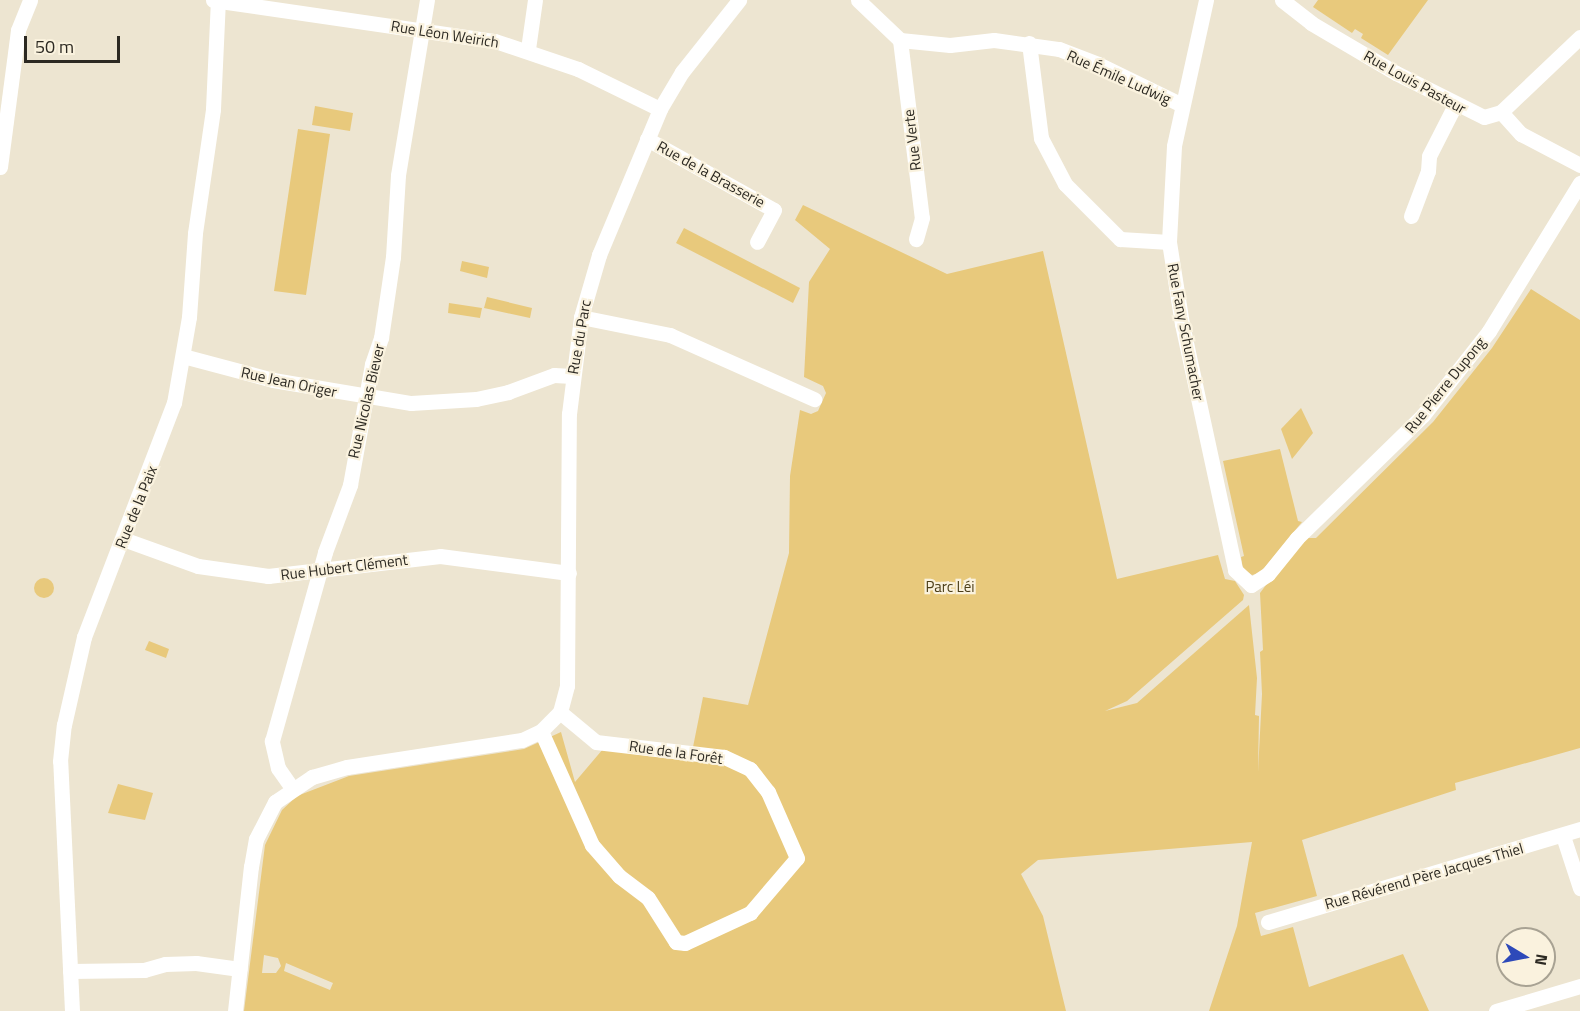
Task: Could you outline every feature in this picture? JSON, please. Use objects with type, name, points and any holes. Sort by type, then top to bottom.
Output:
[{"type":"street","points":[[0,167],[18,30],[30,0]]},
{"type":"street","name":"Rue Léon Weirich","points":[[213,0],[422,29],[528,50],[660,109]]},
{"type":"street","name":"Rue de la Paix","points":[[72,1011],[60,761],[64,725],[84,637],[162,441],[183,356],[195,233],[213,109],[218,0]]},
{"type":"street","name":"Rue Nicolas Biever","points":[[292,788],[278,768],[272,741],[320,573],[350,484],[366,398],[381,338],[393,257],[399,175],[427,0]]},
{"type":"street","points":[[528,50],[535,0]]},
{"type":"street","name":"Rue du Parc","points":[[560,712],[567,686],[572,376],[581,317],[599,255],[660,109],[682,72],[739,0]]},
{"type":"street","points":[[858,0],[900,40]]},
{"type":"street","name":"Rue Fany Schumacher","points":[[1206,0],[1182,105],[1169,194],[1169,242],[1173,281],[1235,570],[1251,585]]},
{"type":"street","name":"Rue Louis Pasteur","points":[[1282,0],[1311,23],[1455,105],[1484,117],[1501,112]]},
{"type":"street","points":[[1580,37],[1501,112],[1521,134],[1580,165]]},
{"type":"street","name":"Rue Émile Ludwig","points":[[900,40],[950,45],[994,40],[1029,43],[1076,54],[1182,105]]},
{"type":"street","name":"Rue Verte","points":[[900,40],[922,218],[916,239]]},
{"type":"street","points":[[1029,43],[1041,138],[1065,184],[1120,239],[1169,242]]},
{"type":"street","points":[[1411,216],[1428,171],[1429,156],[1455,105]]},
{"type":"street","name":"Rue de la Brasserie","points":[[646,139],[774,210],[757,242]]},
{"type":"street","name":"Rue Pierre Dupong","points":[[1251,585],[1268,574],[1297,538],[1424,415],[1489,331],[1580,183]]},
{"type":"street","points":[[581,317],[670,335],[814,399]]},
{"type":"street","name":"Rue Jean Origer","points":[[183,356],[273,380],[366,398],[442,402],[508,392],[554,375],[572,376]]},
{"type":"street","name":"Rue Hubert Clément","points":[[123,539],[226,572],[268,576],[320,573],[440,556],[569,573]]},
{"type":"street","points":[[235,1011],[256,839],[275,802],[292,788],[312,777],[347,767],[522,740],[541,731],[560,712]]},
{"type":"street","name":"Rue de la Forêt","points":[[541,731],[592,845],[619,876],[648,898],[676,942],[685,943],[750,913],[797,858],[768,792],[750,769],[724,757],[596,742],[560,712]]},
{"type":"street","name":"Rue Révérend Père Jacques Thiel","points":[[1268,922],[1563,836],[1580,829]]},
{"type":"street","points":[[1563,836],[1580,888]]},
{"type":"street","points":[[70,971],[144,970],[165,964],[196,963],[240,969]]},
{"type":"street","points":[[1496,1011],[1580,986]]},
{"type":"green space","points":[[1318,0],[1428,0],[1388,55],[1361,38],[1363,34],[1355,29],[1352,33],[1313,7]]},
{"type":"green space","points":[[315,106],[353,113],[350,131],[312,125]]},
{"type":"green space","points":[[298,129],[330,134],[306,295],[274,291]]},
{"type":"green space","name":"Parc Léi","points":[[803,205],[947,274],[1043,251],[1117,579],[1218,555],[1225,579],[1235,581],[1244,595],[1243,600],[1127,701],[1105,711],[1137,703],[1249,605],[1257,678],[1255,715],[1259,716],[1258,772],[1262,694],[1260,652],[1263,650],[1260,593],[1301,538],[1316,538],[1433,422],[1492,348],[1531,289],[1580,320],[1580,748],[1455,783],[1456,790],[1302,840],[1317,896],[1255,913],[1261,936],[1293,927],[1309,987],[1403,954],[1429,1011],[1209,1011],[1237,926],[1252,842],[1038,860],[1021,874],[1043,916],[1066,1011],[244,1011],[265,845],[282,810],[297,796],[349,776],[524,749],[561,732],[575,782],[603,749],[692,752],[703,697],[748,705],[789,553],[790,476],[800,410],[811,414],[818,411],[826,393],[823,386],[804,377],[809,282],[830,249],[795,220]],"holes":[[[264,955],[278,958],[281,966],[276,973],[262,973]],[[286,963],[333,983],[330,990],[284,971]]]},
{"type":"green space","points":[[684,228],[800,288],[793,303],[676,243]]},
{"type":"green space","points":[[462,261],[489,267],[487,278],[460,271]]},
{"type":"green space","points":[[487,297],[532,308],[530,318],[484,308]]},
{"type":"green space","points":[[449,303],[482,308],[480,318],[448,313]]},
{"type":"green space","points":[[1301,408],[1313,433],[1292,459],[1281,429]]},
{"type":"green space","points":[[1280,449],[1298,521],[1302,522],[1260,573],[1252,575],[1243,569],[1241,557],[1244,556],[1223,461]]},
{"type":"green space","points":[[44,578],[51,581],[54,588],[51,595],[44,598],[37,595],[34,588],[37,581]]},
{"type":"green space","points":[[149,641],[169,649],[166,658],[145,650]]},
{"type":"green space","points":[[118,784],[153,793],[145,820],[108,813]]}]
